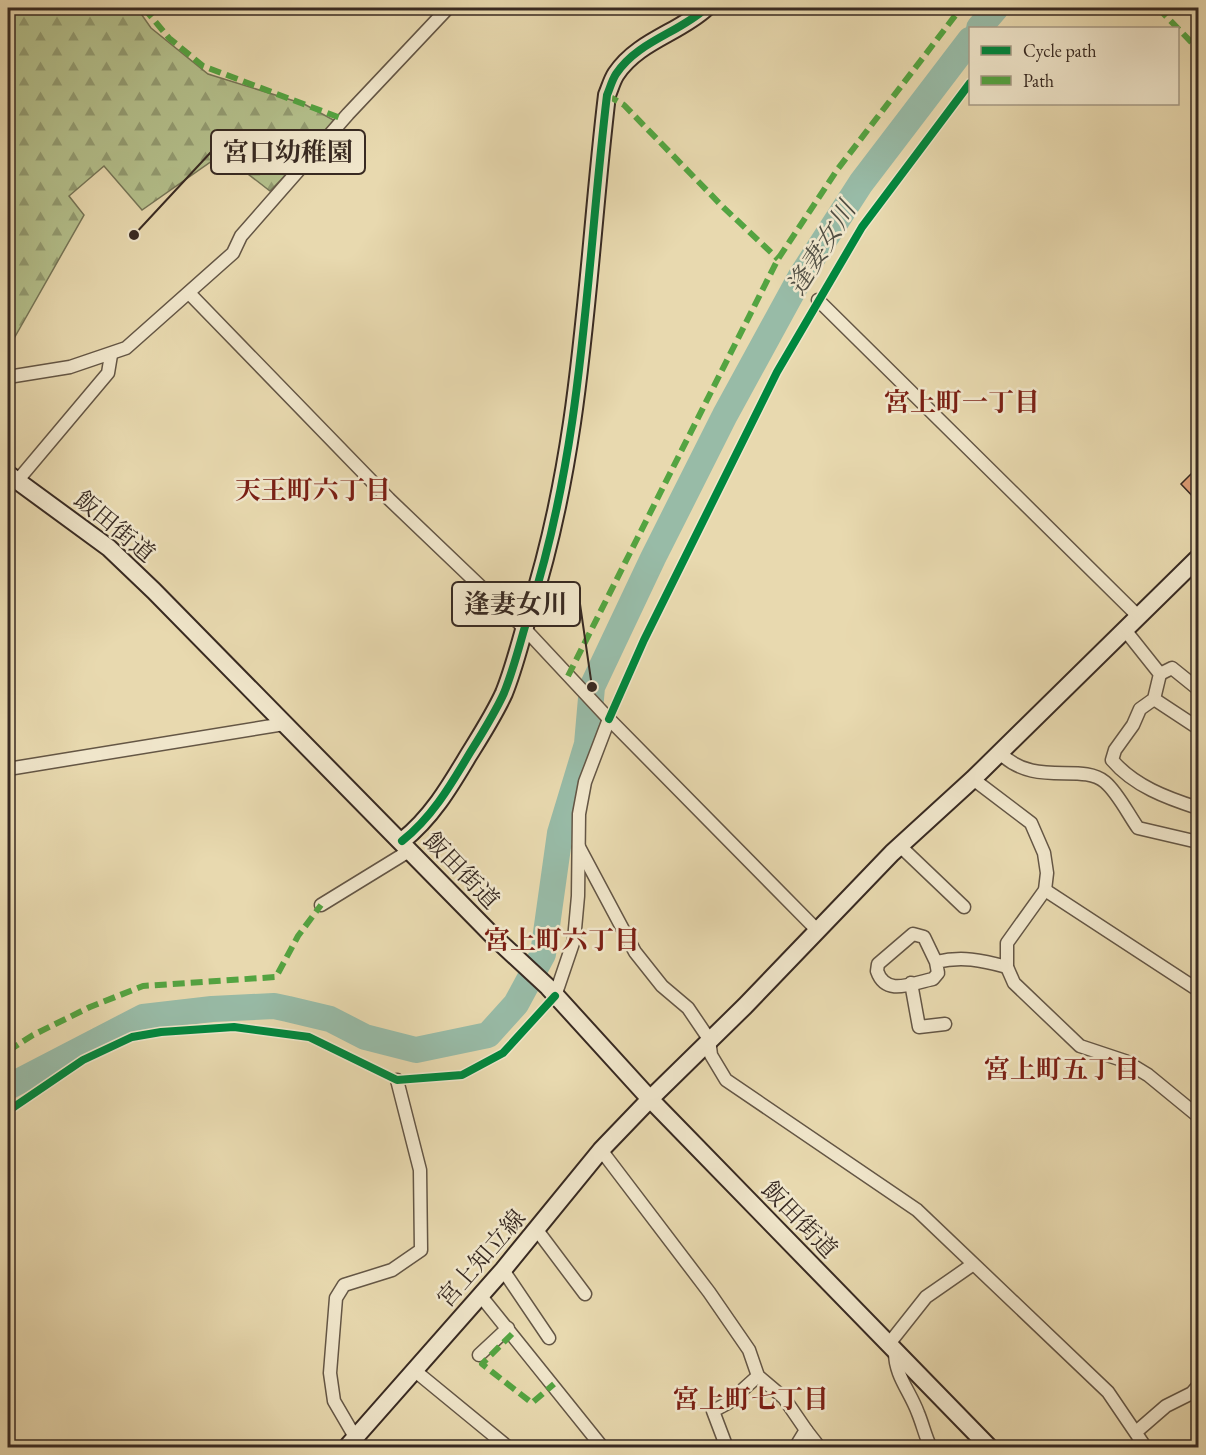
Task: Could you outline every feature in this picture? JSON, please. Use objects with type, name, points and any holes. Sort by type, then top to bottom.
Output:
[{"type":"main road","points":[[406,846],[448,789],[495,713],[551,543],[569,451],[607,95],[615,75],[627,60],[646,45],[691,20],[706,8]]},
{"type":"main road","name":"飯田街道","points":[[13,477],[109,548],[493,936],[552,992],[650,1099],[990,1448]]},
{"type":"main road","name":"宮上知立線","points":[[351,1442],[503,1270],[601,1150],[900,846],[1000,753],[1198,558]]},
{"type":"street","points":[[8,377],[70,368],[126,348],[233,253],[241,236],[348,114],[448,8]]},
{"type":"street","points":[[189,293],[390,499],[524,628],[817,930]]},
{"type":"street","points":[[818,300],[1138,616]]},
{"type":"street","points":[[13,477],[108,373],[111,355]]},
{"type":"street","points":[[1125,630],[1160,674]]},
{"type":"street","points":[[1198,689],[1172,668],[1160,674],[1154,699],[1140,709],[1133,725],[1115,750],[1113,760],[1146,787],[1165,797],[1198,808]]},
{"type":"street","points":[[1154,699],[1198,728]]},
{"type":"street","points":[[552,992],[574,940],[579,814],[585,783],[607,716]]},
{"type":"street","points":[[8,769],[285,724]]},
{"type":"street","points":[[1000,753],[1012,765],[1027,771],[1095,777],[1105,782],[1138,828],[1198,842]]},
{"type":"street","points":[[973,779],[1035,828],[1046,864],[1045,890],[1007,943],[1007,967],[1014,982],[1080,1046],[1132,1066],[1198,1116]]},
{"type":"street","points":[[321,905],[406,846]]},
{"type":"street","points":[[900,846],[964,907]]},
{"type":"street","points":[[579,847],[642,962],[662,986],[688,1008],[709,1039],[711,1055],[726,1080],[815,1143],[905,1199],[1108,1392],[1146,1448]]},
{"type":"street","points":[[1045,890],[1198,990]]},
{"type":"street","points":[[913,934],[924,937],[936,962],[938,973],[933,979],[890,987],[880,979],[878,964],[913,934]]},
{"type":"street","points":[[936,962],[958,957],[974,958],[1007,967]]},
{"type":"street","points":[[912,983],[919,1027],[945,1024]]},
{"type":"street","points":[[351,1442],[334,1401],[330,1373],[336,1298],[344,1285],[392,1269],[422,1250],[420,1170],[397,1080]]},
{"type":"street","points":[[601,1150],[709,1292],[749,1350],[758,1376],[784,1398],[820,1448]]},
{"type":"street","points":[[537,1230],[585,1294]]},
{"type":"street","points":[[931,1448],[922,1431],[918,1413],[897,1371],[892,1348],[926,1297],[972,1265]]},
{"type":"street","points":[[503,1270],[549,1338]]},
{"type":"street","points":[[480,1295],[603,1448]]},
{"type":"street","points":[[479,1355],[508,1328]]},
{"type":"street","points":[[414,1370],[509,1448]]},
{"type":"street","points":[[727,1448],[713,1411],[728,1403],[758,1376]]},
{"type":"street","points":[[1136,1432],[1166,1406],[1196,1393]]},
{"type":"street","points":[[795,1448],[806,1430]]},
{"type":"green space","points":[[8,8],[137,8],[151,28],[208,74],[304,104],[337,122],[270,191],[222,154],[142,210],[104,166],[69,196],[84,215],[8,349]]},
{"type":"building","points":[[1198,467],[1198,502],[1181,484]]},
{"type":"waterway","name":"逢妻女川","points":[[980,27],[996,8]]},
{"type":"waterway","name":"逢妻女川","points":[[8,1087],[143,1017],[212,1009],[274,1006],[330,1019],[365,1037],[416,1050],[488,1035],[516,1004],[543,954],[560,833],[587,744],[592,687],[653,558],[725,415],[801,276],[861,183],[969,41]]},
{"type":"marked path","points":[[144,8],[169,38],[203,66],[343,119]]},
{"type":"marked path","points":[[568,676],[778,259],[837,170],[961,8]]},
{"type":"marked path","points":[[1158,8],[1177,27]]},
{"type":"marked path","points":[[1179,30],[1198,49]]},
{"type":"marked path","points":[[607,95],[624,105],[722,206],[778,259]]},
{"type":"marked path","points":[[8,1051],[33,1035],[90,1007],[143,986],[276,977],[298,936],[321,905]]},
{"type":"marked path","points":[[512,1334],[482,1364],[532,1403],[554,1384]]},
{"type":"cycle path","points":[[402,841],[422,823],[439,802],[500,701],[515,662],[548,547],[573,419],[607,95],[612,81],[625,63],[636,53],[706,8]]},
{"type":"cycle path","points":[[609,719],[644,640],[777,372],[862,227],[969,84]]},
{"type":"cycle path","points":[[8,1111],[83,1060],[132,1037],[161,1032],[234,1027],[309,1037],[397,1080],[462,1075],[503,1053],[555,996]]},
{"type":"place","name":"宮口幼稚園","points":[[134,235]]},
{"type":"place","name":"逢妻女川","points":[[592,687]]},
{"type":"district","name":"宮上町一丁目","points":[[962,402]]},
{"type":"district","name":"天王町六丁目","points":[[313,490]]},
{"type":"district","name":"宮上町六丁目","points":[[562,940]]},
{"type":"district","name":"宮上町五丁目","points":[[1062,1069]]},
{"type":"district","name":"宮上町七丁目","points":[[751,1399]]}]
